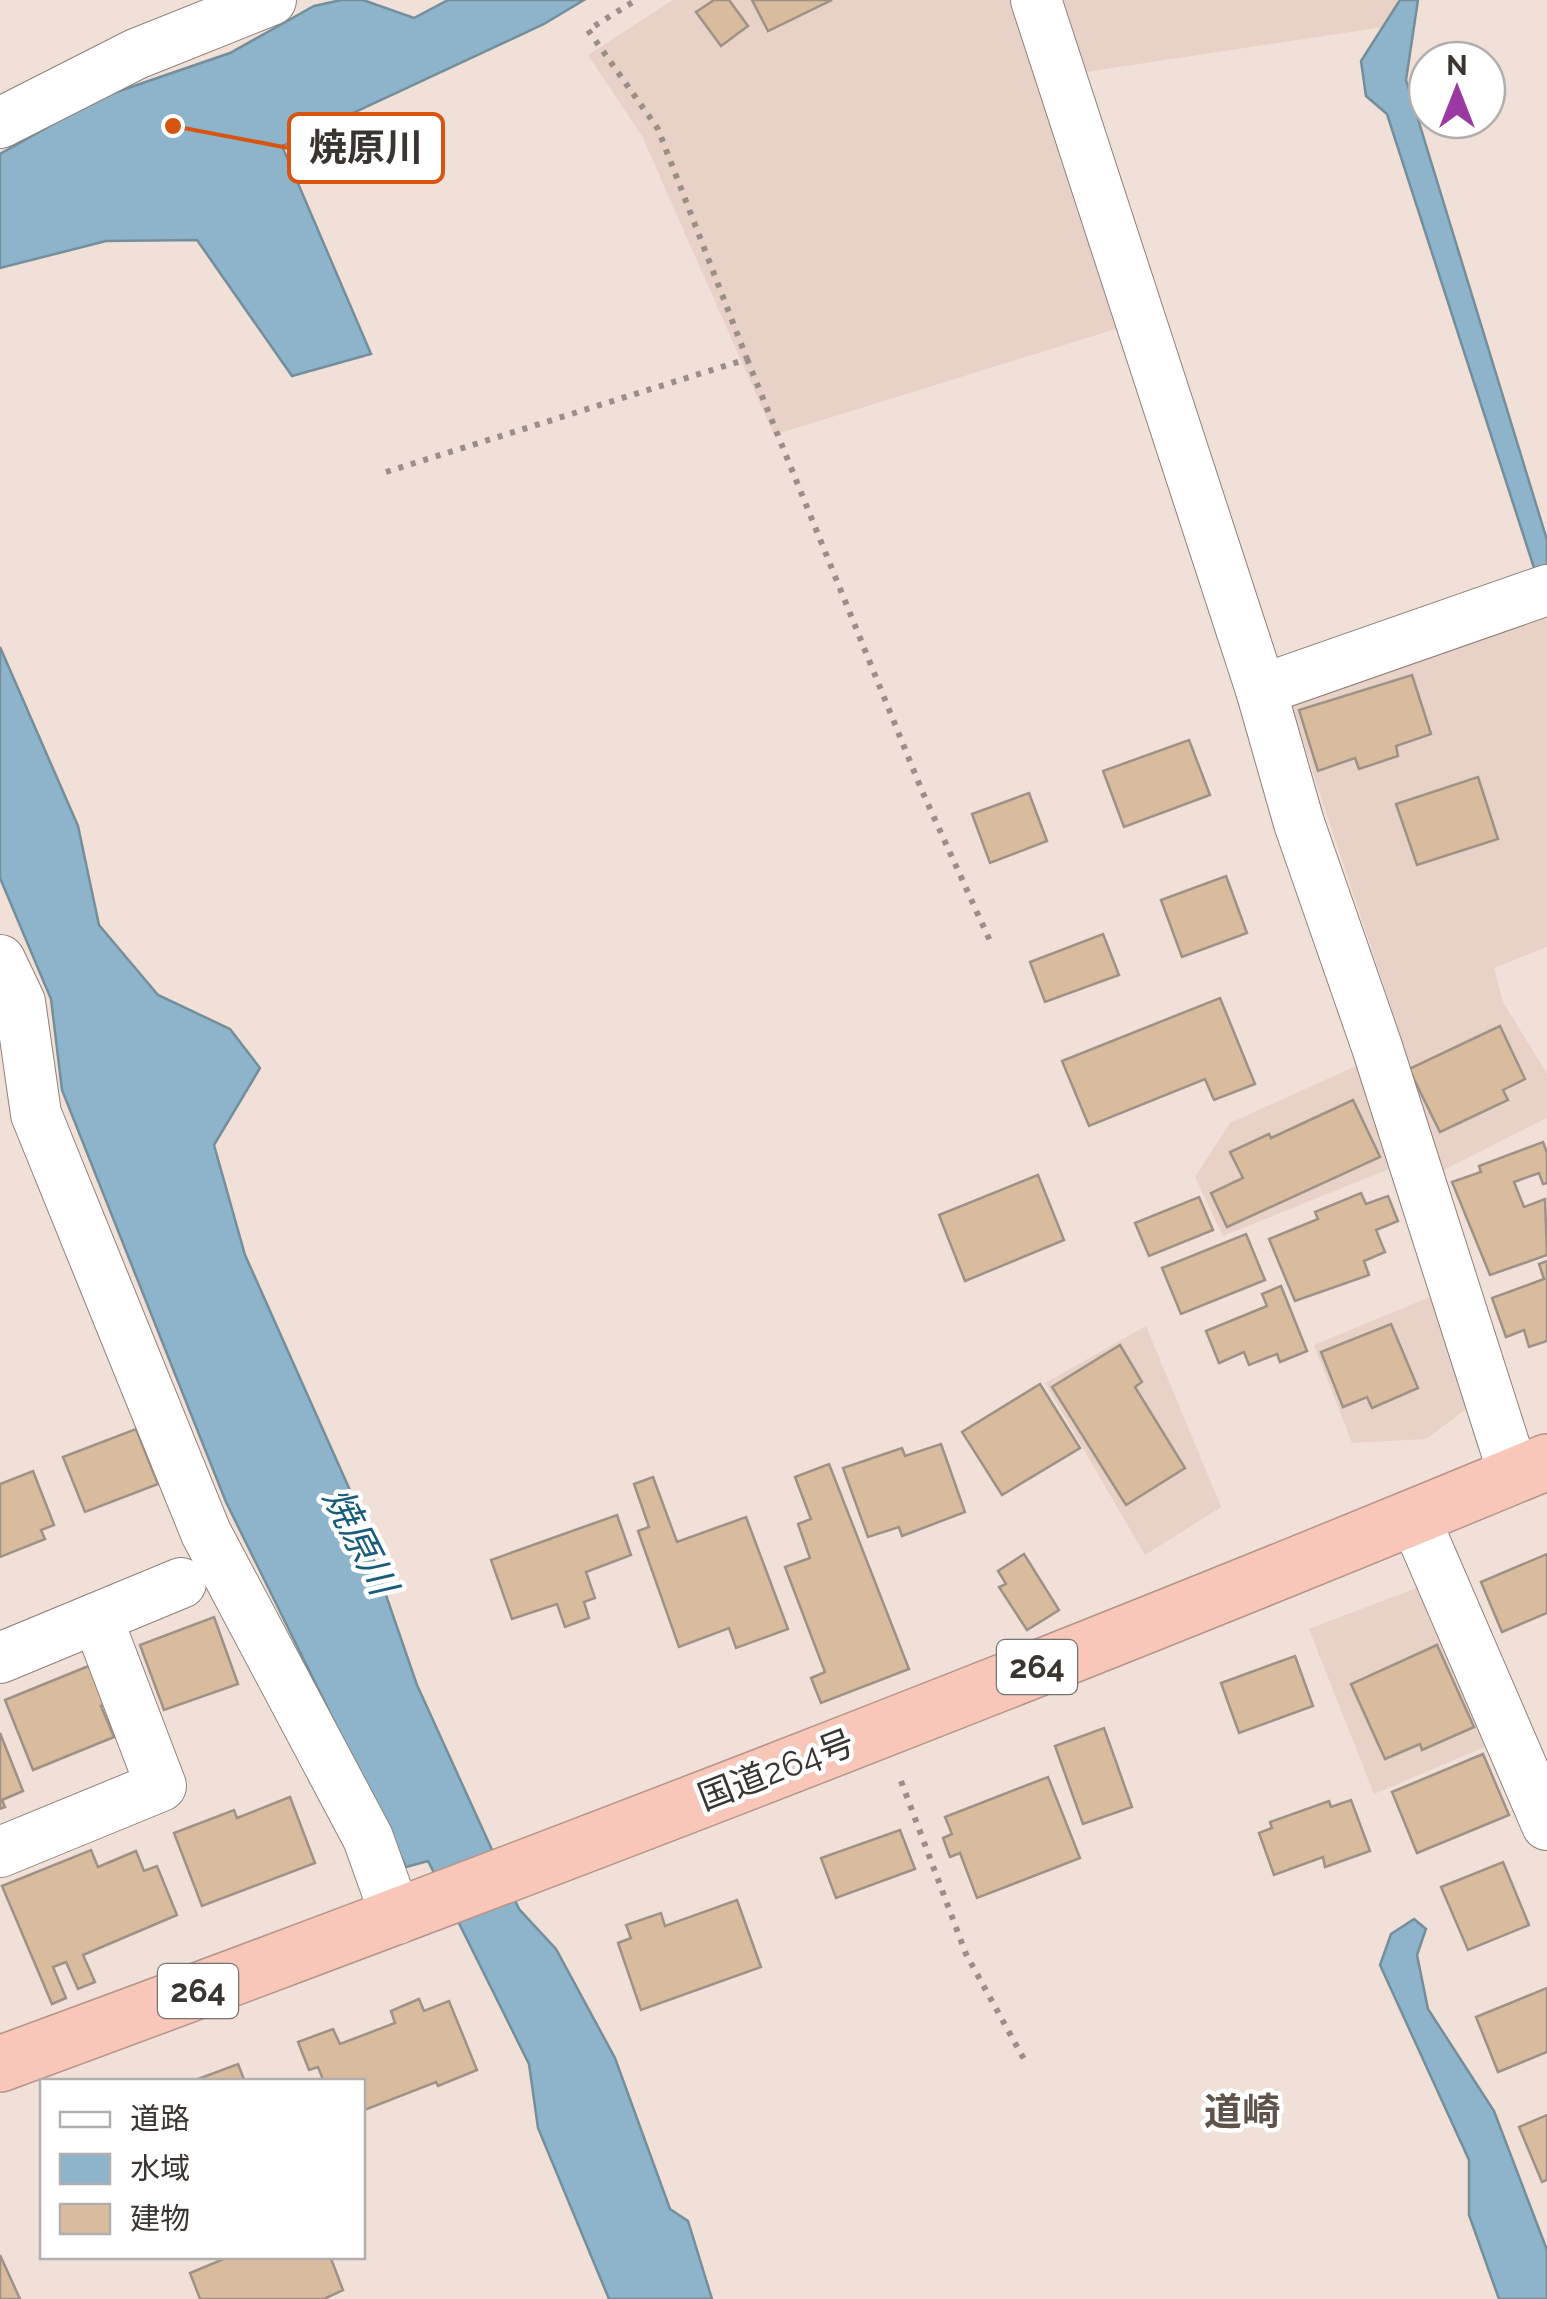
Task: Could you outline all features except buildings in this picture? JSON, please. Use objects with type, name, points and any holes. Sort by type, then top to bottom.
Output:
[{"type":"highway","name":"国道264号","points":[[0,2064],[526,1868],[1530,1468]]},
{"type":"street","points":[[0,123],[136,54],[270,0]]},
{"type":"street","points":[[1036,0],[1261,690],[1300,823],[1530,1468]]},
{"type":"street","points":[[1261,690],[1547,590]]},
{"type":"street","points":[[0,960],[20,1002],[36,1114],[206,1533],[368,1838],[397,1918]]},
{"type":"street","points":[[1414,1517],[1547,1825]]},
{"type":"street","points":[[0,1658],[181,1583]]},
{"type":"street","points":[[0,1852],[162,1786],[97,1618]]},
{"type":"path","points":[[636,0],[588,30],[658,130],[922,791],[990,941]]},
{"type":"path","points":[[386,472],[747,359]]},
{"type":"path","points":[[897,1770],[966,1954],[1025,2061]]},
{"type":"shaded area","points":[[673,0],[1408,0],[1403,24],[1086,72],[1122,327],[774,435],[642,136],[588,55]]},
{"type":"shaded area","points":[[1547,611],[1547,947],[1494,968],[1503,1002],[1547,1074],[1547,1118],[1406,1189],[1389,1169],[1223,1236],[1195,1177],[1230,1123],[1400,1046],[1391,1007],[1289,701]]},
{"type":"shaded area","points":[[1437,1294],[1478,1400],[1426,1439],[1352,1443],[1314,1345]]},
{"type":"shaded area","points":[[1146,1326],[1221,1507],[1145,1555],[1045,1383]]},
{"type":"shaded area","points":[[1424,1585],[1494,1743],[1374,1794],[1309,1629]]},
{"type":"water","points":[[363,0],[414,18],[448,0],[584,0],[544,24],[282,146],[371,354],[292,376],[197,240],[106,241],[0,268],[0,154],[99,98],[230,53],[314,6]]},
{"type":"water","points":[[1400,0],[1418,0],[1412,40],[1407,40],[1407,140],[1424,140],[1547,540],[1547,569],[1536,574],[1387,114],[1366,96],[1361,61]]},
{"type":"water","points":[[0,647],[78,826],[99,925],[158,995],[230,1029],[260,1068],[214,1145],[245,1255],[349,1488],[417,1685],[519,1909],[556,1949],[615,2058],[670,2209],[688,2221],[712,2299],[609,2299],[538,2128],[529,2064],[428,1861],[406,1867],[226,1502],[62,1090],[51,999],[0,878]]},
{"type":"water","points":[[1414,1919],[1426,1929],[1417,1955],[1428,2009],[1494,2111],[1547,2250],[1547,2299],[1499,2299],[1469,2215],[1469,2160],[1380,1965],[1391,1934]]},
{"type":"place","name":"焼原川","points":[[173,126]]},
{"type":"district","name":"道崎","points":[[1242,2112]]}]
